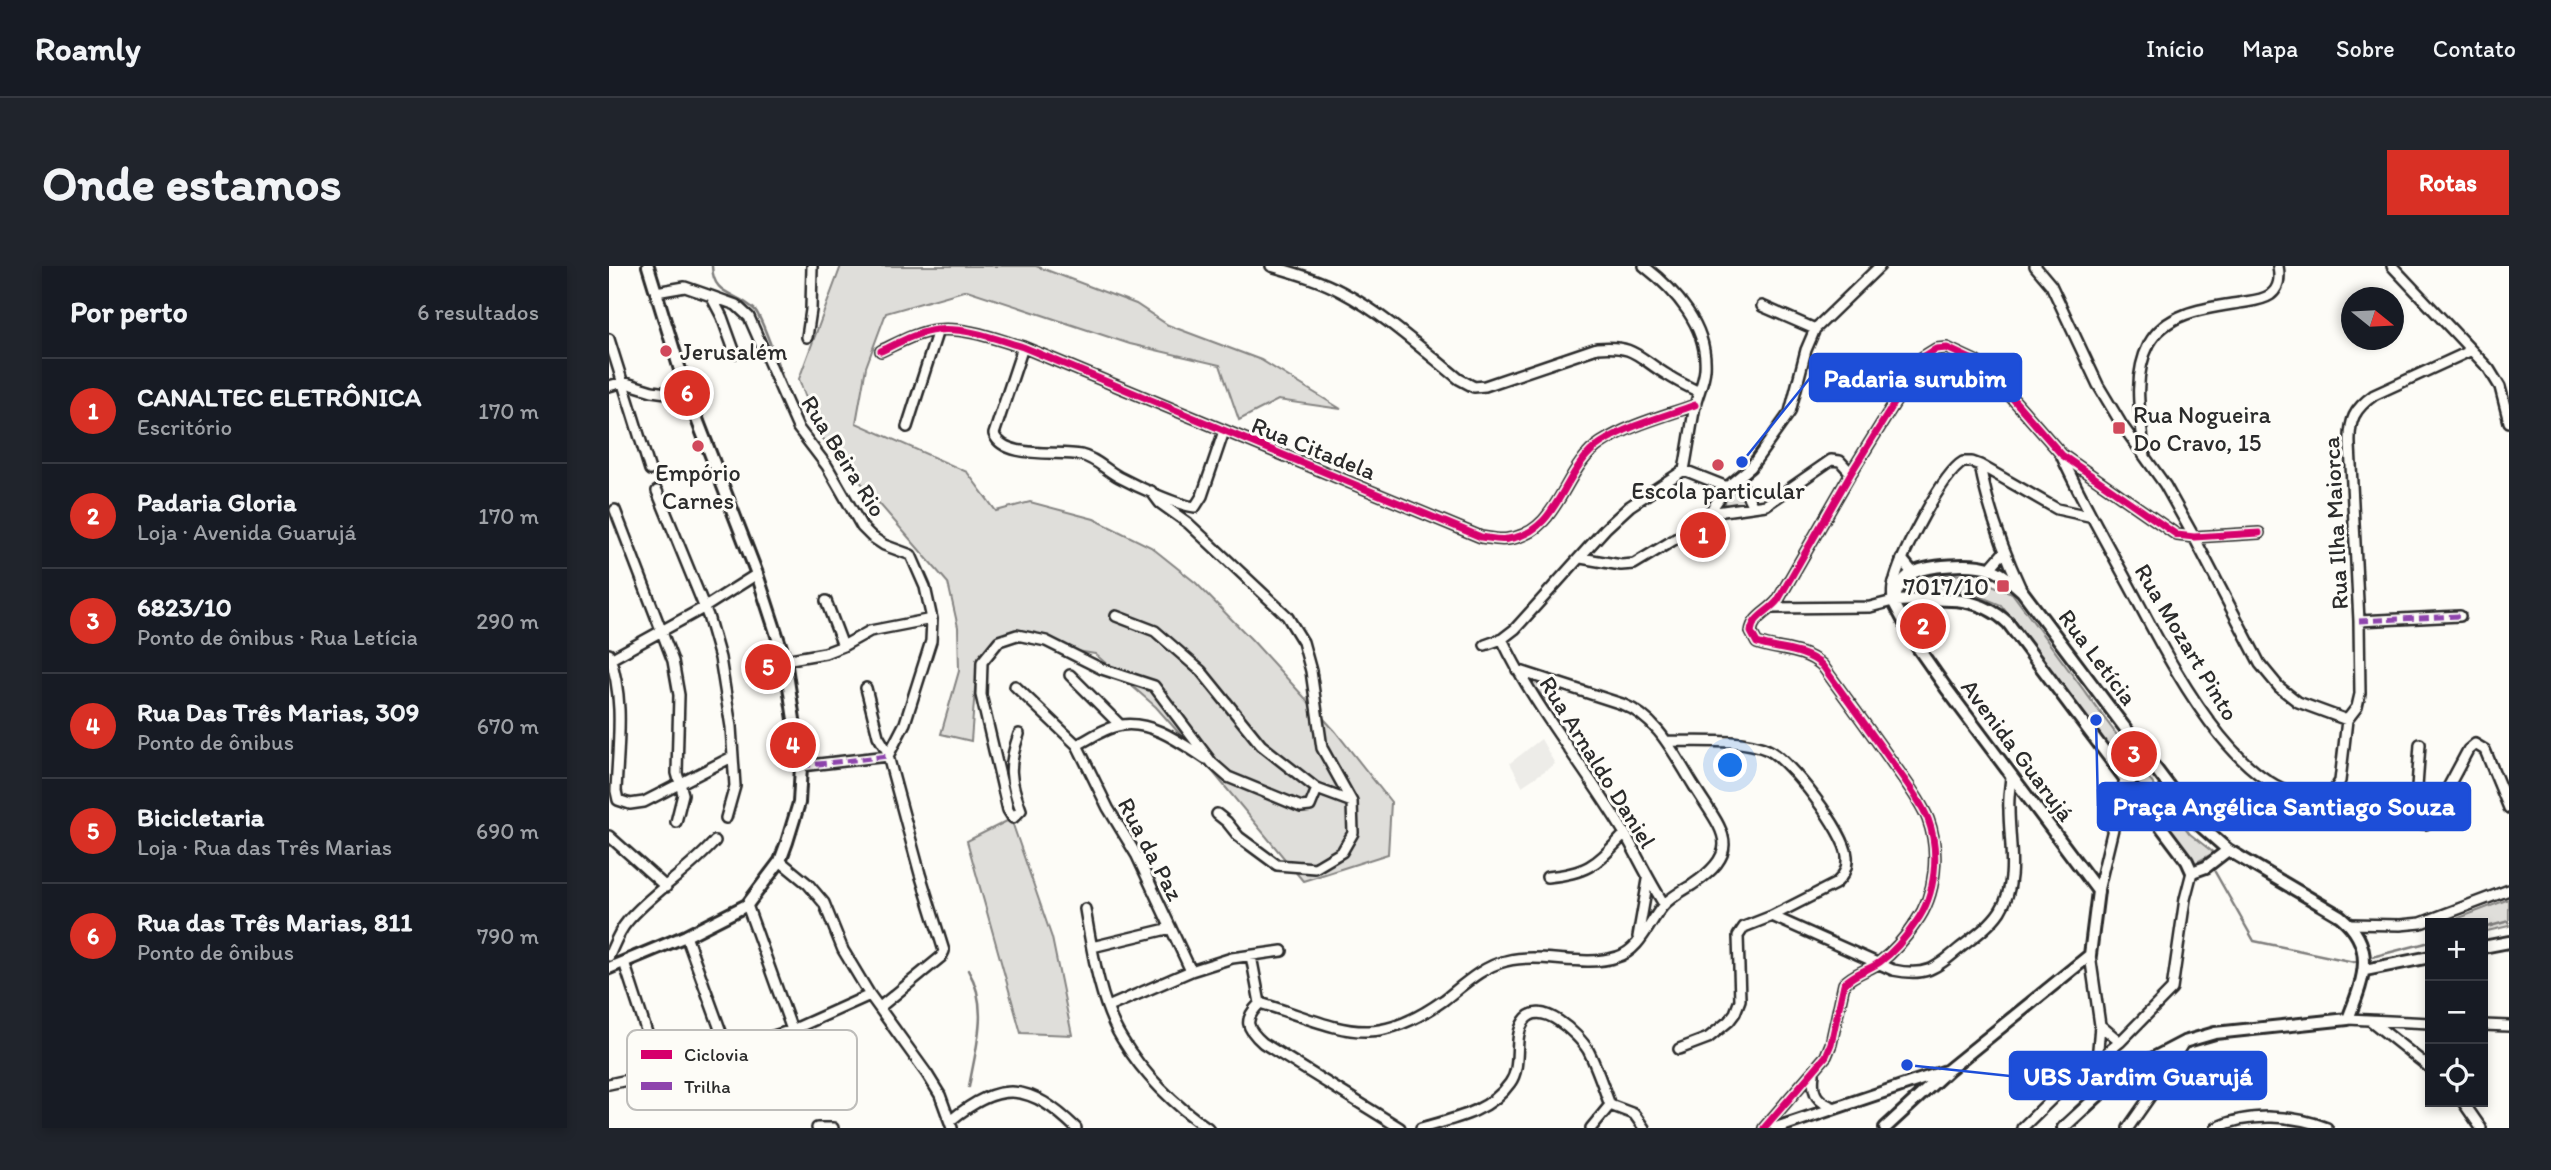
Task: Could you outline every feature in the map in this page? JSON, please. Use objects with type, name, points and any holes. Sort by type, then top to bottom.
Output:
[{"type":"street","points":[[609,968],[686,936],[747,905],[780,861],[799,803],[801,766],[785,660],[757,574],[688,396],[648,266]]},
{"type":"street","points":[[807,337],[812,266]]},
{"type":"street","points":[[1271,266],[1314,279],[1343,292],[1459,379],[1474,387],[1485,386],[1597,348],[1612,346],[1638,354],[1667,376],[1699,392]]},
{"type":"street","points":[[1485,645],[1502,639],[1515,629],[1606,527],[1630,506],[1684,470],[1695,405],[1704,376],[1705,356],[1693,320],[1672,290],[1644,266]]},
{"type":"street","points":[[1581,558],[1621,565],[1634,564],[1677,538],[1709,513],[1727,487],[1751,467],[1790,412],[1815,329],[1879,266]]},
{"type":"street","points":[[2035,266],[2051,285],[2098,384],[2122,425],[2165,485],[2195,537],[2260,664],[2279,687],[2298,702],[2347,720]]},
{"type":"street","points":[[2145,457],[2138,383],[2150,343],[2162,328],[2180,316],[2262,299],[2272,293],[2278,286],[2278,266]]},
{"type":"street","points":[[2392,266],[2489,369],[2500,387],[2509,422]]},
{"type":"street","name":"Rua Beira Rio","points":[[656,292],[685,287],[736,305],[749,317],[798,428],[827,466],[862,527],[872,537],[911,555],[915,561],[925,587],[932,619],[931,641],[911,706],[888,755]]},
{"type":"street","points":[[711,296],[735,353]]},
{"type":"street","points":[[1762,306],[1815,329]]},
{"type":"street","points":[[907,427],[938,330]]},
{"type":"street","name":"Rua Citadela","points":[[881,351],[917,335],[938,330],[975,333],[1023,347],[1481,537],[1507,540],[1526,534],[1545,522],[1586,455],[1601,443],[1695,405]]},
{"type":"street","points":[[609,339],[650,470]]},
{"type":"street","points":[[1023,347],[996,428],[996,440],[1006,446],[1035,453],[1080,454],[1117,476],[1189,507],[1198,506],[1224,431]]},
{"type":"street","points":[[1764,1128],[1826,1056],[1832,1044],[1844,984],[1849,978],[1878,963],[1895,950],[1919,919],[1927,901],[1935,864],[1928,820],[1918,799],[1822,665],[1803,652],[1762,645],[1753,639],[1751,632],[1753,623],[1772,608],[1923,357],[1936,349],[1947,348],[1963,354],[1992,375],[2062,456],[2177,535],[2195,537],[2259,533]]},
{"type":"street","name":"Rua Ilha Maiorca","points":[[2347,720],[2357,708],[2360,694],[2350,444],[2352,416],[2361,404],[2374,395],[2470,351]]},
{"type":"street","points":[[609,386],[624,382],[652,391],[688,396]]},
{"type":"street","name":"Rua Mozart Pinto","points":[[2062,456],[2089,516],[2204,715],[2230,748],[2255,772],[2280,788],[2294,793],[2307,796],[2332,794],[2340,782],[2347,720]]},
{"type":"street","points":[[1709,513],[1766,505],[1831,460],[1840,461],[1851,473]]},
{"type":"street","points":[[1893,601],[1892,589],[1902,560],[1948,476],[1963,462],[1980,465],[2057,509],[2089,516]]},
{"type":"street","name":"Rua Letícia","points":[[1980,465],[1990,514],[2022,591],[2195,821],[2228,850],[2349,924]]},
{"type":"street","points":[[1684,470],[1727,487]]},
{"type":"street","points":[[1739,478],[1753,507]]},
{"type":"street","points":[[657,491],[705,607],[723,672],[735,786],[726,818]]},
{"type":"street","points":[[1151,491],[1160,503],[1188,523],[1287,616],[1303,642],[1311,671],[1322,748],[1352,802],[1353,833],[1342,852],[1315,868],[1277,865],[1240,837],[1227,821],[1217,814]]},
{"type":"street","points":[[615,510],[673,661],[679,695],[677,772],[682,800],[676,822]]},
{"type":"street","points":[[1990,568],[2004,552]]},
{"type":"street","points":[[1902,560],[1912,572]]},
{"type":"street","points":[[1893,601],[1899,586],[1912,572],[1951,566],[1990,568],[2022,591]]},
{"type":"street","points":[[732,757],[641,803],[627,803],[617,798],[621,721],[610,657],[705,607],[757,574]]},
{"type":"street","points":[[826,601],[843,646]]},
{"type":"street","points":[[1772,608],[1870,607],[1893,601],[1967,601],[1996,612],[2008,622],[2187,861],[2192,872],[2185,899],[2173,986],[2120,1042],[2063,1088],[2022,1128]]},
{"type":"street","name":"Avenida Guarujá","points":[[1893,601],[1917,648],[2098,891]]},
{"type":"street","points":[[1116,616],[1155,631],[1201,671],[1261,745],[1317,789],[1352,802]]},
{"type":"street","points":[[2359,621],[2460,616]]},
{"type":"street","points":[[785,660],[825,653],[870,631],[932,619]]},
{"type":"street","points":[[1019,734],[1010,760],[1013,790],[1021,810],[1013,818],[1008,810],[981,695],[982,662],[999,641],[1017,635],[1045,641],[1102,668],[1154,687],[1212,763]]},
{"type":"street","name":"Rua Arnaldo Daniel","points":[[1502,639],[1517,670],[1625,834],[1648,880],[1664,904]]},
{"type":"street","points":[[1260,1003],[1336,1029],[1374,1031],[1408,1022],[1422,1015],[1490,967],[1505,961],[1523,958],[1615,958],[1624,955],[1637,942],[1664,904],[1713,869],[1721,859],[1725,843],[1719,826],[1666,741],[1648,719],[1635,709],[1517,670]]},
{"type":"street","points":[[1070,675],[1121,725]]},
{"type":"street","name":"Rua da Paz","points":[[1015,686],[1077,746],[1108,808],[1137,856],[1191,971]]},
{"type":"street","points":[[866,688],[878,736],[888,755],[920,874],[944,946],[941,957],[880,1007]]},
{"type":"street","points":[[1077,746],[1121,725],[1135,725],[1158,730],[1212,763],[1228,777],[1301,807],[1310,806],[1317,789]]},
{"type":"street","points":[[1666,741],[1741,744],[1765,749],[1780,756],[1814,796],[1842,839],[1847,856],[1842,878],[1744,928],[1738,936],[1740,999],[1735,1013],[1708,1038],[1679,1049]]},
{"type":"street","points":[[2420,744],[2414,816],[2420,823],[2426,824],[2430,821],[2468,750],[2475,744],[2485,750],[2509,808]]},
{"type":"street","points":[[801,766],[888,755]]},
{"type":"street","points":[[1772,916],[1892,970],[1908,974],[1926,973],[1938,967],[1983,930],[2000,912],[2008,895],[2011,877],[2008,806],[2011,777]]},
{"type":"street","points":[[2097,1061],[2100,1025],[2090,955],[2098,891],[2125,779]]},
{"type":"street","points":[[1547,877],[1566,876],[1594,866],[1625,834]]},
{"type":"street","points":[[610,839],[666,887]]},
{"type":"street","points":[[609,956],[625,924],[696,863],[715,841]]},
{"type":"street","points":[[2192,872],[2206,867],[2228,850]]},
{"type":"street","points":[[780,861],[808,884],[824,903],[843,950],[870,995],[927,1074],[940,1095],[951,1124],[984,1098],[1009,1091],[1041,1099],[1076,1128]]},
{"type":"street","points":[[1637,942],[1648,880]]},
{"type":"street","points":[[2349,924],[2421,923],[2509,890]]},
{"type":"street","points":[[747,905],[792,1030],[870,995]]},
{"type":"street","points":[[1085,909],[1108,1007],[1121,1038],[1144,1068],[1188,1114],[1208,1128]]},
{"type":"street","points":[[2348,1019],[2365,970],[2360,939],[2349,924]]},
{"type":"street","points":[[1092,947],[1171,928]]},
{"type":"street","points":[[686,936],[720,1030]]},
{"type":"street","points":[[2488,946],[2509,942]]},
{"type":"street","points":[[1108,1007],[1191,971],[1232,958],[1282,951]]},
{"type":"street","points":[[1885,1128],[1948,1070],[2090,955]]},
{"type":"street","points":[[1251,956],[1260,1003]]},
{"type":"street","points":[[2365,970],[2425,958]]},
{"type":"street","points":[[624,962],[646,1030]]},
{"type":"street","points":[[1260,1003],[1248,1019],[1251,1032],[1263,1043],[1399,1128]]},
{"type":"street","points":[[1421,1128],[1476,1111],[1502,1092],[1511,1082],[1518,1065],[1520,1030],[1524,1021],[1529,1015],[1539,1013],[1557,1020],[1587,1049],[1610,1105],[1634,1114],[1644,1128]]},
{"type":"street","points":[[2063,1128],[2102,1092],[2138,1066],[2185,1042],[2215,1033],[2348,1019],[2425,1023]]},
{"type":"street","points":[[2371,1020],[2425,1064]]},
{"type":"street","points":[[2100,1025],[2120,1042]]},
{"type":"street","points":[[2488,1025],[2509,1027]]},
{"type":"street","points":[[2128,1128],[2185,1042]]},
{"type":"street","points":[[2138,1066],[2156,1088]]},
{"type":"street","points":[[1776,1128],[1948,1070]]},
{"type":"street","points":[[1814,1073],[1812,1086],[1815,1096],[1824,1105],[1836,1108]]},
{"type":"street","points":[[609,1084],[627,1080]]},
{"type":"street","points":[[1910,1082],[1919,1097]]},
{"type":"street","points":[[1591,1128],[1610,1105]]},
{"type":"street","points":[[2466,1107],[2481,1128]]},
{"type":"street","points":[[2216,1128],[2247,1119],[2280,1117],[2327,1128]]},
{"type":"street","points":[[817,1128],[833,1128]]},
{"type":"shaded area","points":[[841,266],[1036,266],[1136,304],[1168,325],[1261,360],[1341,409],[1278,400],[1239,420],[1220,365],[1130,344],[967,290],[886,313],[866,367],[856,423],[967,472],[996,511],[1030,502],[1094,519],[1151,547],[1196,583],[1335,731],[1391,802],[1388,854],[1303,881],[1156,707],[1095,654],[998,638],[975,688],[971,741],[941,734],[959,671],[958,627],[948,583],[819,434],[799,379]]},
{"type":"shaded area","points":[[1738,488],[1749,501],[1742,505],[1727,506],[1726,496]]},
{"type":"shaded area","points":[[1954,574],[1972,577],[2012,593],[2190,834],[2214,853],[2195,863],[2001,605],[1965,590],[1910,598],[1903,588],[1906,582],[1923,576]]},
{"type":"shaded area","points":[[1523,675],[1555,687],[1546,700]]},
{"type":"shaded area","points":[[1541,739],[1555,764],[1522,786],[1510,763]]},
{"type":"shaded area","points":[[1011,819],[1052,938],[1072,1035],[1021,1033],[967,841]]},
{"type":"shaded area","points":[[2509,899],[2509,926],[2488,931],[2488,918],[2459,918]]},
{"type":"waterway","points":[[712,266],[713,276],[721,289],[748,304],[759,316],[793,407]]},
{"type":"waterway","points":[[910,720],[916,703]]},
{"type":"waterway","points":[[2215,872],[2254,941],[2354,962],[2361,960]]},
{"type":"waterway","points":[[2488,927],[2509,921]]},
{"type":"waterway","points":[[2368,958],[2425,943]]},
{"type":"waterway","points":[[968,970],[975,984],[980,1012],[978,1042],[969,1087]]},
{"type":"marked path","points":[[2359,621],[2460,616]]},
{"type":"marked path","points":[[801,766],[888,756]]},
{"type":"cycle path","points":[[881,351],[915,335],[937,330],[970,332],[1023,347],[1481,537],[1498,540],[1526,534],[1539,525],[1577,468],[1601,443],[1635,426],[1695,405]]},
{"type":"cycle path","points":[[1764,1128],[1826,1056],[1844,984],[1880,962],[1900,944],[1923,911],[1932,886],[1935,859],[1932,832],[1925,812],[1903,778],[1822,665],[1799,653],[1757,643],[1751,632],[1758,618],[1778,600],[1851,473],[1923,357],[1936,349],[1947,348],[1975,361],[1992,375],[2062,455],[2177,535],[2194,537],[2259,533]]},
{"type":"place","name":"Jerusalém","points":[[666,351]]},
{"type":"place","name":"Rua das Três Marias, 811","points":[[687,393]]},
{"type":"place","name":"Rua Nogueira Do Cravo, 15","points":[[2119,428]]},
{"type":"place","name":"Empório Carnes","points":[[698,446]]},
{"type":"place","name":"Padaria surubim","points":[[1742,462]]},
{"type":"place","name":"Escola particular","points":[[1718,465]]},
{"type":"place","name":"CANALTEC ELETRÔNICA","points":[[1703,535]]},
{"type":"place","name":"7017/10","points":[[2003,586]]},
{"type":"place","name":"Padaria Gloria","points":[[1923,626]]},
{"type":"place","name":"Bicicletaria","points":[[768,667]]},
{"type":"place","name":"Praça Angélica Santiago Souza","points":[[2096,720]]},
{"type":"place","name":"Rua Das Três Marias, 309","points":[[793,745]]},
{"type":"place","name":"6823/10","points":[[2134,754]]},
{"type":"place","name":"UBS Jardim Guarujá","points":[[1907,1065]]}]
